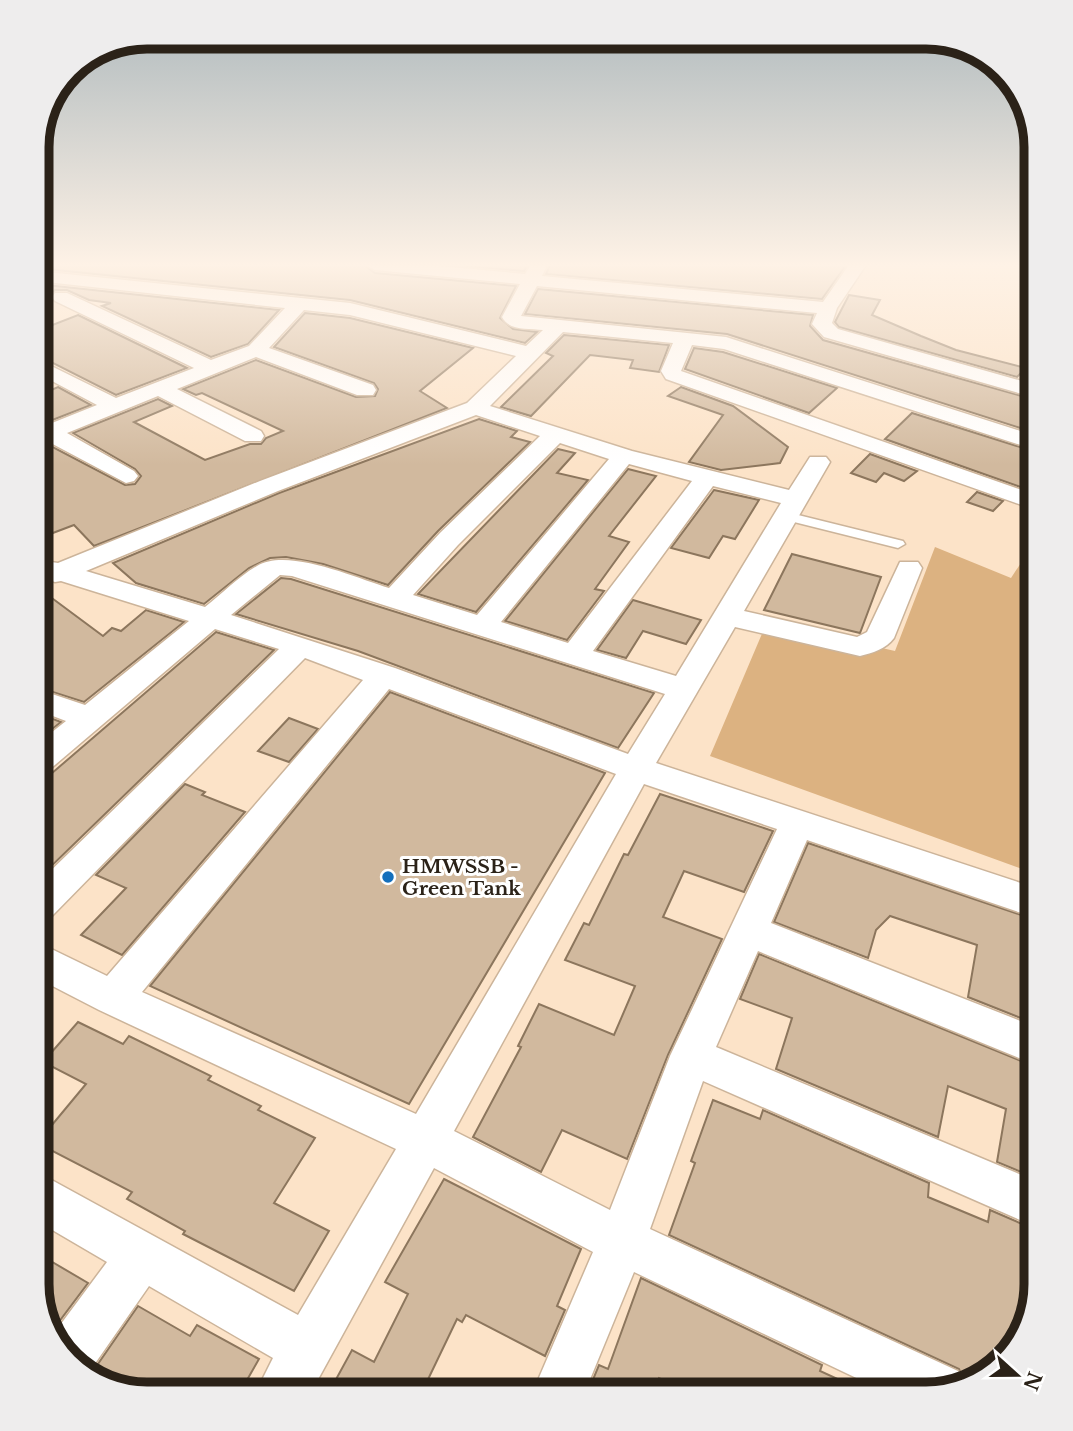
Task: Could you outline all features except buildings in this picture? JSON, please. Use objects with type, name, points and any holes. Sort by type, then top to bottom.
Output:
[{"type":"street","points":[[123,332],[211,368]]},
{"type":"street","points":[[49,433],[256,350],[273,332]]},
{"type":"street","points":[[442,332],[532,354]]},
{"type":"street","points":[[49,571],[475,408],[553,332]]},
{"type":"street","points":[[620,332],[736,345],[1024,439]]},
{"type":"street","points":[[830,332],[1024,389]]},
{"type":"street","points":[[685,338],[671,370],[673,375],[1024,499]]},
{"type":"street","points":[[256,350],[365,390]]},
{"type":"street","points":[[49,371],[115,407]]},
{"type":"street","points":[[160,389],[253,436]]},
{"type":"street","points":[[475,408],[791,508]]},
{"type":"street","points":[[395,598],[449,539],[555,435]]},
{"type":"street","points":[[49,438],[126,476]]},
{"type":"street","points":[[482,627],[625,456]]},
{"type":"street","points":[[288,1382],[636,769],[818,462]]},
{"type":"street","points":[[574,656],[706,479]]},
{"type":"street","points":[[727,616],[860,647],[879,638],[904,556]]},
{"type":"street","points":[[49,752],[268,570],[280,566],[395,598],[574,656],[684,688]]},
{"type":"street","points":[[49,574],[300,646],[636,769],[1024,899]]},
{"type":"street","points":[[49,895],[300,646]]},
{"type":"street","points":[[113,998],[384,675]]},
{"type":"street","points":[[49,703],[89,718]]},
{"type":"street","points":[[563,1382],[622,1241],[691,1056],[797,823]]},
{"type":"street","points":[[749,931],[1024,1041]]},
{"type":"street","points":[[49,965],[113,998],[425,1140],[622,1241],[920,1382]]},
{"type":"street","points":[[691,1056],[1024,1199]]},
{"type":"street","points":[[49,1202],[307,1349]]},
{"type":"street","points":[[73,1349],[142,1255]]},
{"type":"lane","points":[[791,508],[904,556]]},
{"type":"shaded area","points":[[935,547],[1011,578],[1024,558],[1024,870],[710,756],[767,622],[895,651]]},
{"type":"place","name":"HMWSSB - Green Tank","points":[[388,877]]}]
